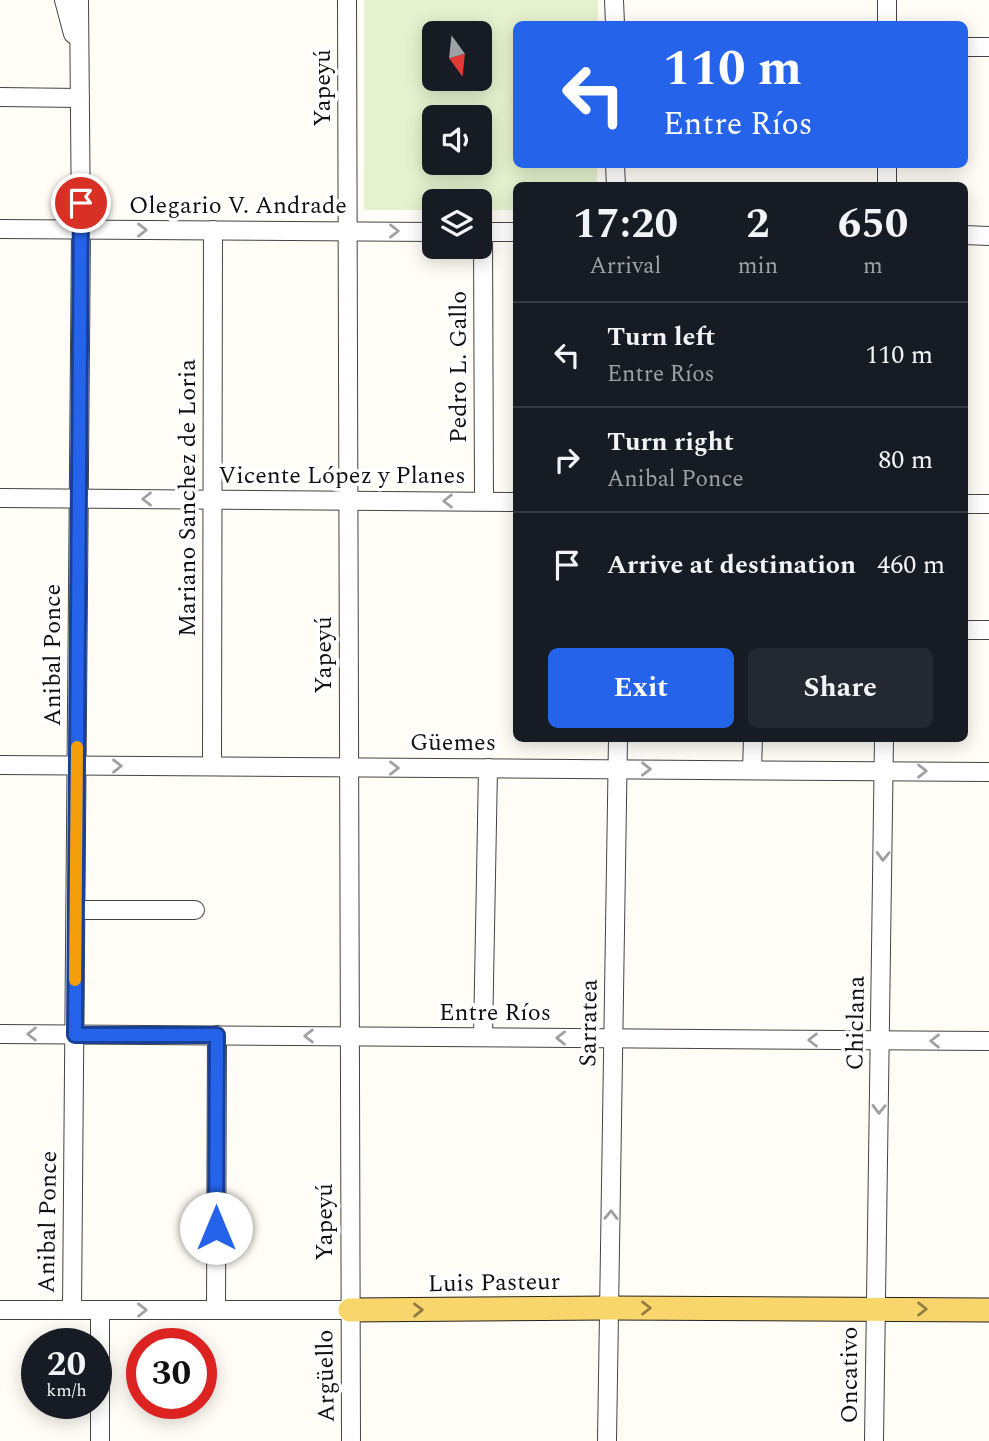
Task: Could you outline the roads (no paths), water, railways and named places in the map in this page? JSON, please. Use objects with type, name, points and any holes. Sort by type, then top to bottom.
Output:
[{"type":"main road","name":"Luis Pasteur","points":[[350,1310],[989,1310]]},
{"type":"street","points":[[64,0],[80,55]]},
{"type":"street","name":"Anibal Ponce","points":[[72,1310],[81,229],[79,0]]},
{"type":"street","name":"Yapeyú","points":[[347,0],[350,1310]]},
{"type":"street","points":[[614,0],[615,21]]},
{"type":"street","points":[[887,0],[887,21]]},
{"type":"street","points":[[968,47],[989,47]]},
{"type":"street","points":[[0,97],[80,98]]},
{"type":"street","name":"Olegario V. Andrade","points":[[0,229],[422,232]]},
{"type":"street","name":"Mariano Sanchez de Loria","points":[[212,766],[213,230]]},
{"type":"street","points":[[492,232],[513,232]]},
{"type":"street","points":[[968,235],[989,236]]},
{"type":"street","name":"Pedro L. Gallo","points":[[481,259],[484,501]]},
{"type":"street","name":"Vicente López y Planes","points":[[0,498],[513,502]]},
{"type":"street","points":[[968,504],[989,504]]},
{"type":"street","points":[[968,630],[989,630]]},
{"type":"street","name":"Sarratea","points":[[607,1441],[618,742]]},
{"type":"street","points":[[752,770],[753,742]]},
{"type":"street","name":"Chiclana","points":[[875,1309],[884,742]]},
{"type":"street","name":"Güemes","points":[[0,765],[989,772]]},
{"type":"street","points":[[483,1038],[488,768]]},
{"type":"street","points":[[76,910],[195,910]]},
{"type":"street","name":"Entre Ríos","points":[[0,1034],[989,1041]]},
{"type":"street","points":[[216,1310],[217,1035]]},
{"type":"street","name":"Oncativo","points":[[874,1441],[875,1309]]},
{"type":"street","name":"Luis Pasteur","points":[[0,1310],[350,1310]]},
{"type":"street","points":[[100,1310],[100,1441]]},
{"type":"street","name":"Argüello","points":[[350,1310],[351,1441]]}]
